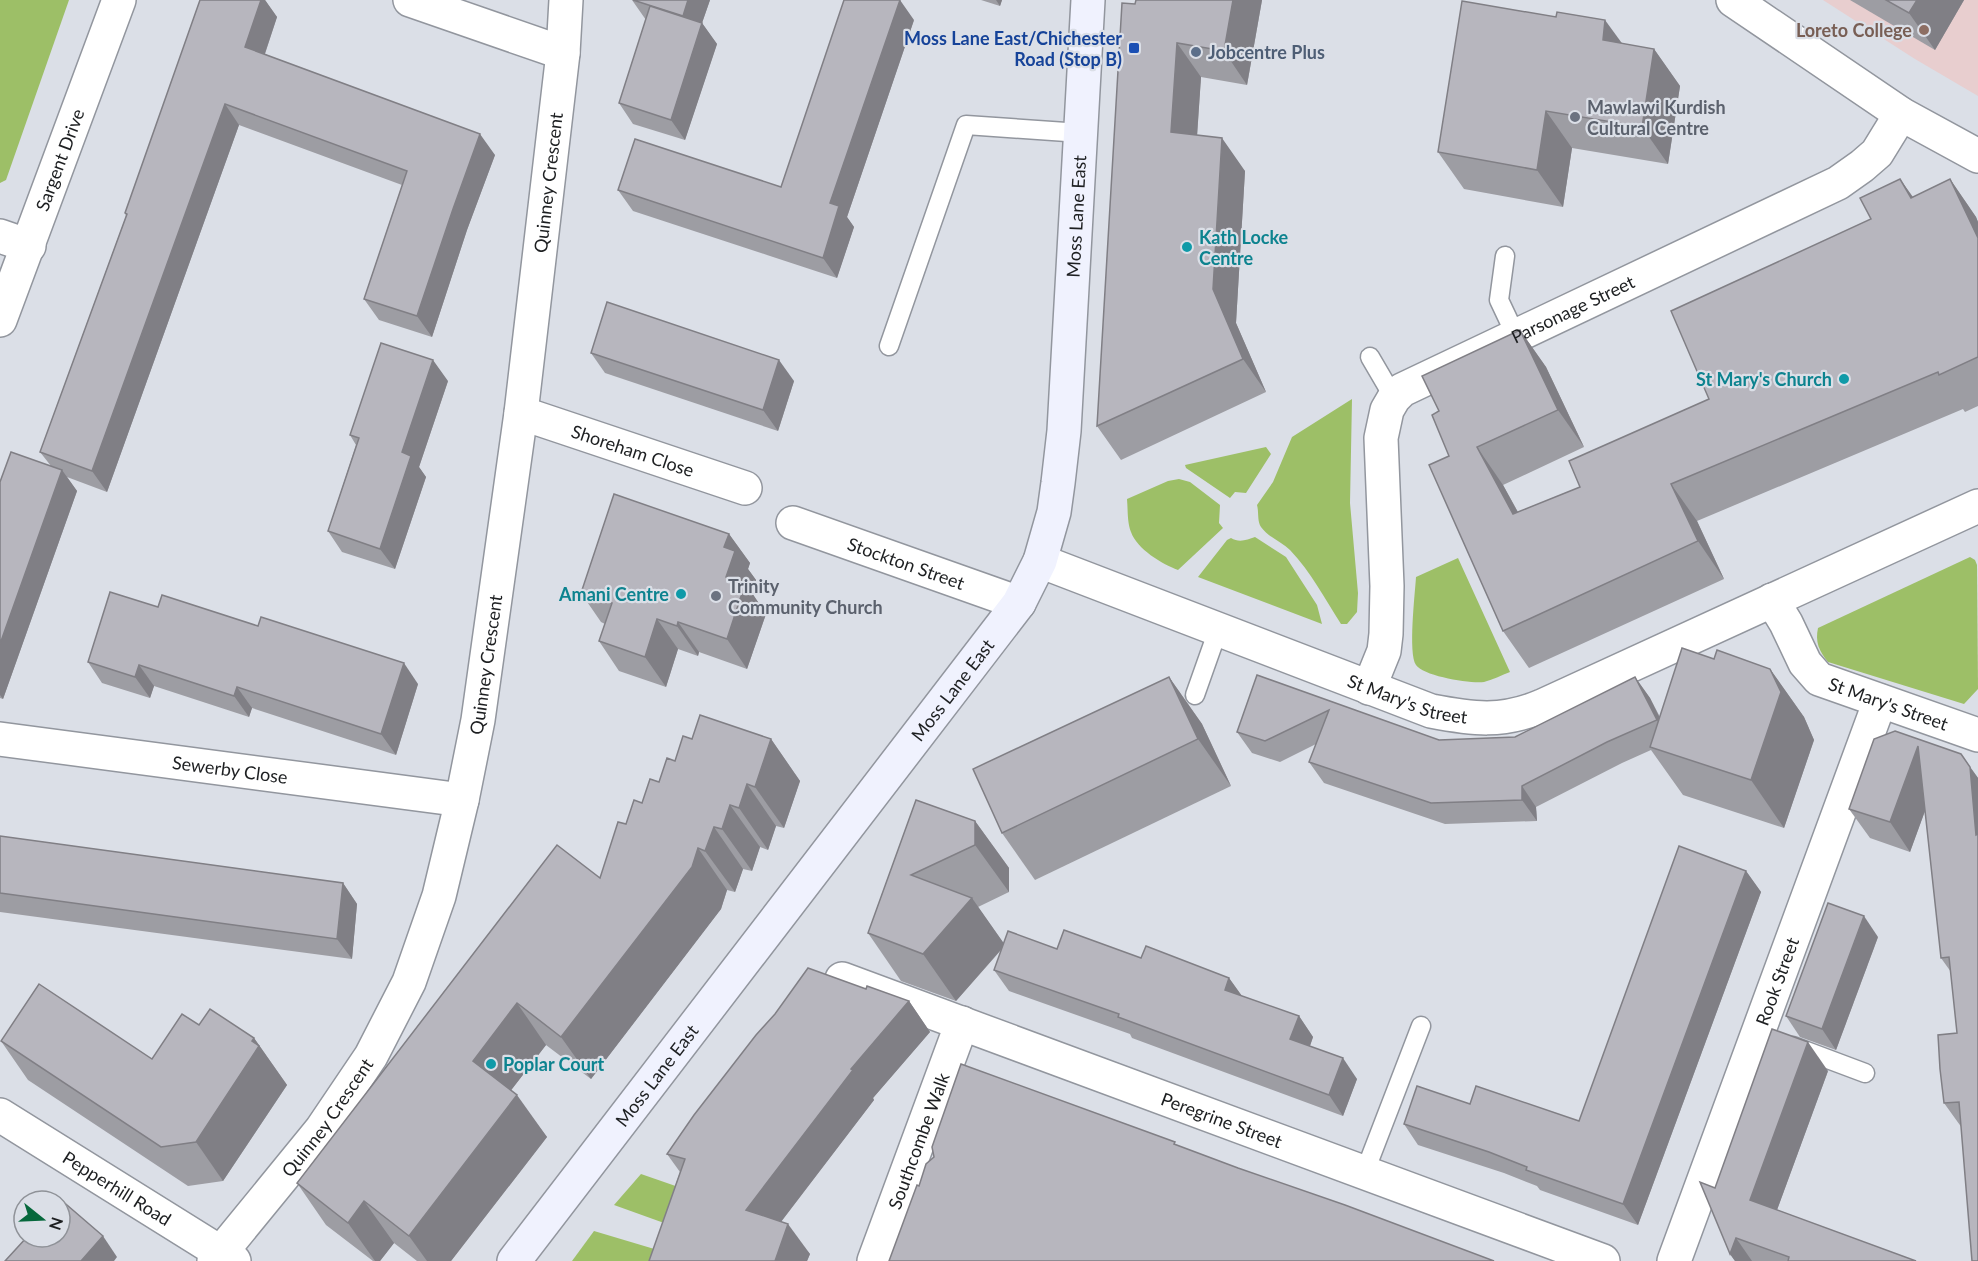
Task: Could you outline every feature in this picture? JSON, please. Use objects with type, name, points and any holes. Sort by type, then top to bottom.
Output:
[{"type":"main road","name":"Moss Lane East","points":[[514,1261],[1019,603],[1040,561],[1054,512],[1064,431],[1088,0]]},
{"type":"street","name":"Sargent Drive","points":[[0,320],[14,241],[119,0]]},
{"type":"street","points":[[410,0],[563,53]]},
{"type":"street","name":"Quinney Crescent","points":[[224,1258],[321,1130],[371,1056],[410,982],[439,896],[478,720],[521,413],[563,53],[566,0]]},
{"type":"street","points":[[1733,0],[1901,114],[1978,156]]},
{"type":"street","name":"Parsonage Street","points":[[1394,398],[1402,390],[1838,183],[1876,153],[1901,114]]},
{"type":"street","points":[[1369,688],[1384,651],[1386,634],[1387,586],[1381,438],[1387,410],[1394,398]]},
{"type":"street","name":"Shoreham Close","points":[[521,413],[745,488]]},
{"type":"street","name":"St Mary's Street","points":[[1040,561],[1431,711],[1486,719],[1507,718],[1525,714],[1978,506]]},
{"type":"street","name":"Stockton Street","points":[[793,523],[1019,603]]},
{"type":"street","name":"St Mary's Street","points":[[1772,600],[1811,673],[1819,679],[1978,735]]},
{"type":"street","name":"Rook Street","points":[[1674,1261],[1880,701]]},
{"type":"street","name":"Sewerby Close","points":[[0,739],[462,800]]},
{"type":"street","name":"Peregrine Street","points":[[842,979],[1603,1261]]},
{"type":"street","name":"Southcombe Walk","points":[[874,1261],[919,1167],[962,1023]]},
{"type":"street","name":"Pepperhill Road","points":[[0,1115],[224,1258]]},
{"type":"lane","points":[[889,346],[966,125],[1081,133]]},
{"type":"lane","points":[[1504,256],[1498,300],[1516,336]]},
{"type":"lane","points":[[1370,357],[1394,398]]},
{"type":"lane","points":[[1195,695],[1218,630]]},
{"type":"lane","points":[[1364,1174],[1421,1026]]},
{"type":"lane","points":[[1758,1033],[1865,1073]]},
{"type":"shaded area","name":"Loreto College","points":[[1823,0],[1978,0],[1978,96],[1915,59]]},
{"type":"green space","points":[[0,0],[69,0],[6,180],[0,183]]},
{"type":"green space","points":[[1352,399],[1350,503],[1358,593],[1357,612],[1347,624],[1341,624],[1298,558],[1261,527],[1257,505],[1273,482],[1292,437]]},
{"type":"green space","points":[[1266,447],[1271,454],[1246,493],[1235,492],[1230,498],[1186,468],[1185,465]]},
{"type":"green space","points":[[1179,479],[1190,482],[1220,505],[1219,523],[1223,528],[1178,570],[1151,555],[1134,538],[1129,524],[1127,499],[1168,481]]},
{"type":"green space","points":[[1255,537],[1286,557],[1317,605],[1322,624],[1198,577],[1227,540]]},
{"type":"green space","points":[[1970,557],[1977,565],[1978,689],[1964,704],[1828,662],[1825,658],[1817,642],[1818,628]]},
{"type":"green space","points":[[1458,558],[1510,672],[1484,682],[1459,680],[1428,673],[1416,665],[1412,649],[1416,577]]},
{"type":"green space","points":[[641,1174],[690,1191],[678,1228],[614,1205]]},
{"type":"green space","points":[[594,1231],[661,1251],[650,1261],[572,1261]]},
{"type":"building","points":[[200,0],[261,0],[245,47],[480,134],[417,316],[364,299],[407,171],[225,104],[92,471],[40,452],[127,214],[125,213]]},
{"type":"building","points":[[633,0],[688,0],[683,16]]},
{"type":"building","points":[[844,0],[900,0],[830,203],[839,206],[823,258],[618,190],[635,139],[781,187]]},
{"type":"building","points":[[1136,0],[1233,0],[1224,51],[1177,43],[1171,132],[1222,138],[1213,289],[1243,359],[1097,426],[1122,3],[1135,4]]},
{"type":"building","points":[[1886,0],[1917,0],[1909,13]]},
{"type":"building","points":[[1462,1],[1556,17],[1557,12],[1605,20],[1603,40],[1654,49],[1642,127],[1546,111],[1537,170],[1438,152]]},
{"type":"building","points":[[650,6],[702,23],[671,120],[619,103]]},
{"type":"building","points":[[1900,179],[1911,198],[1950,179],[1978,238],[1978,357],[1671,484],[1698,541],[1503,631],[1429,465],[1449,456],[1432,415],[1439,411],[1422,376],[1520,330],[1558,410],[1477,447],[1513,514],[1580,487],[1569,461],[1709,399],[1671,311],[1871,219],[1860,198]]},
{"type":"building","points":[[607,302],[779,360],[763,410],[591,353]]},
{"type":"building","points":[[381,343],[433,360],[402,452],[411,456],[380,549],[328,531],[359,438],[350,435]]},
{"type":"building","points":[[11,452],[62,470],[0,644],[0,482]]},
{"type":"building","name":"Amani Centre","points":[[614,494],[729,534],[724,547],[735,551],[726,577],[745,584],[727,639],[678,622],[677,626],[657,619],[645,657],[599,641],[612,603],[581,593]]},
{"type":"building","points":[[110,592],[158,607],[162,595],[258,626],[261,617],[404,663],[381,734],[237,687],[234,696],[139,665],[135,677],[88,662]]},
{"type":"building","points":[[1682,648],[1714,659],[1717,650],[1770,669],[1781,692],[1751,780],[1650,747]]},
{"type":"building","points":[[1257,675],[1439,740],[1515,737],[1635,677],[1657,720],[1607,742],[1522,786],[1522,800],[1431,803],[1309,762],[1329,710],[1265,741],[1237,732]]},
{"type":"building","points":[[1169,677],[1198,739],[1002,833],[973,769]]},
{"type":"building","points":[[700,715],[771,739],[755,787],[747,784],[739,808],[730,805],[722,829],[714,827],[705,851],[698,848],[692,867],[561,1037],[517,1003],[473,1061],[517,1095],[409,1236],[364,1201],[348,1223],[297,1183],[557,845],[600,878],[618,822],[626,824],[634,800],[642,803],[650,779],[659,782],[667,758],[675,761],[683,736],[692,739]]},
{"type":"building","points":[[1895,731],[1961,754],[1970,767],[1976,835],[1978,834],[1978,1261],[1972,1261],[1959,1102],[1944,1103],[1940,1069],[1938,1035],[1957,1033],[1949,957],[1941,958],[1918,746],[1890,822],[1849,809],[1874,739]]},
{"type":"building","points":[[916,800],[975,821],[975,845],[911,875],[972,898],[923,954],[868,933]]},
{"type":"building","points":[[0,836],[343,883],[337,939],[0,893]]},
{"type":"building","points":[[1679,846],[1746,871],[1623,1204],[1526,1170],[1527,1167],[1489,1152],[1404,1124],[1417,1086],[1470,1104],[1476,1086],[1579,1121]]},
{"type":"building","points":[[1828,903],[1864,916],[1822,1029],[1786,1016]]},
{"type":"building","points":[[1064,930],[1141,958],[1146,946],[1229,978],[1225,990],[1299,1016],[1290,1039],[1343,1058],[1329,1095],[1118,1017],[1119,1014],[994,970],[1008,931],[1057,949]]},
{"type":"building","points":[[808,968],[866,989],[867,986],[909,1001],[851,1069],[853,1070],[746,1210],[788,1224],[775,1261],[649,1261],[685,1159],[667,1154],[694,1115],[775,1014]]},
{"type":"building","points":[[39,984],[152,1059],[182,1014],[199,1025],[210,1009],[254,1038],[252,1041],[259,1046],[196,1142],[161,1147],[1,1041]]},
{"type":"building","points":[[1772,1029],[1808,1042],[1750,1200],[1916,1261],[1788,1261],[1789,1257],[1736,1238],[1730,1254],[1700,1182],[1715,1188]]},
{"type":"building","points":[[961,1064],[1494,1261],[889,1261],[926,1164],[934,1157],[932,1147]]},
{"type":"building","points":[[72,1209],[103,1236],[81,1261],[5,1261],[16,1249],[72,1249]]},
{"type":"place","name":"Loreto College","points":[[1924,30]]},
{"type":"place","name":"Moss Lane East/Chichester Road (Stop B)","points":[[1134,48]]},
{"type":"place","name":"Jobcentre Plus","points":[[1196,52]]},
{"type":"place","name":"Mawlawi Kurdish Cultural Centre","points":[[1575,117]]},
{"type":"place","name":"Kath Locke Centre","points":[[1187,247]]},
{"type":"place","name":"St Mary's Church","points":[[1844,379]]},
{"type":"place","name":"Amani Centre","points":[[681,594]]},
{"type":"place","name":"Trinity Community Church","points":[[716,596]]},
{"type":"place","name":"Poplar Court","points":[[491,1064]]}]
